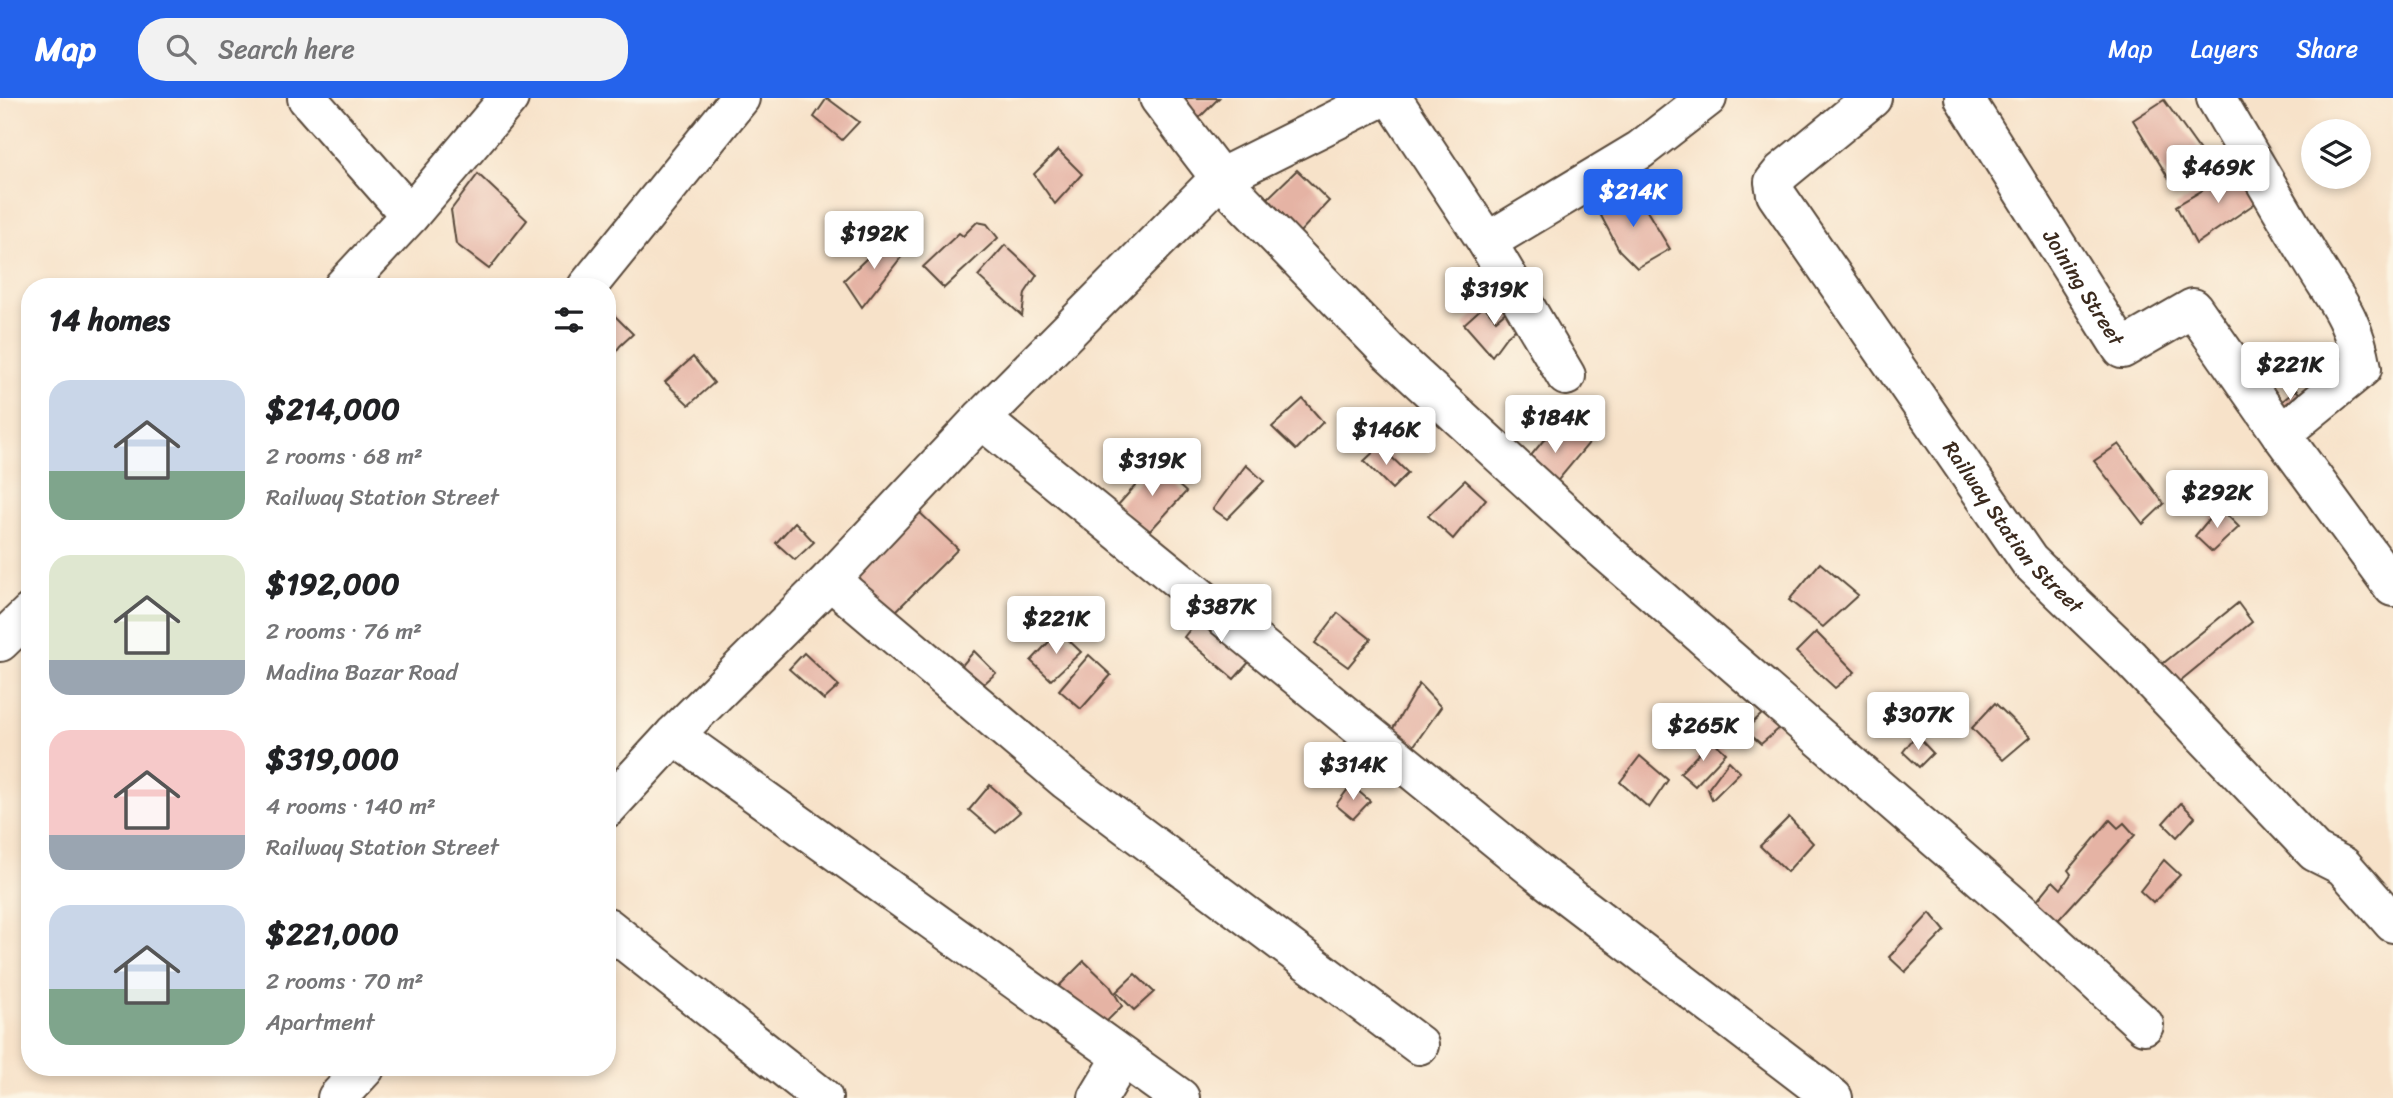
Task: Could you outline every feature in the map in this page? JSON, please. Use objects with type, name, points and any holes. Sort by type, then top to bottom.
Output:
[{"type":"street","points":[[307,98],[410,215]]},
{"type":"street","points":[[351,278],[410,215],[509,98]]},
{"type":"street","points":[[594,278],[740,98]]},
{"type":"street","points":[[1159,98],[1220,178],[1390,353],[1573,522],[2007,900],[2144,1025]]},
{"type":"street","points":[[616,798],[674,735],[830,580],[981,419],[1220,178],[1380,98]]},
{"type":"street","points":[[1392,98],[1488,242],[1566,376]]},
{"type":"street","points":[[1488,242],[1640,150],[1707,98]]},
{"type":"street","name":"Railway Station Street","points":[[1872,98],[1782,172],[1774,182],[1776,194],[2029,561],[2130,658],[2315,852],[2343,866],[2393,923]]},
{"type":"street","name":"Joining Street","points":[[1964,98],[2122,349],[2193,308],[2281,434]]},
{"type":"street","points":[[2216,98],[2311,260],[2341,305],[2357,337],[2362,368],[2281,434],[2393,587]]},
{"type":"street","points":[[981,419],[1546,880],[1833,1098]]},
{"type":"street","points":[[830,580],[1066,780],[1419,1045]]},
{"type":"street","points":[[0,642],[21,622]]},
{"type":"street","points":[[674,735],[1180,1098]]},
{"type":"street","points":[[616,934],[823,1098]]},
{"type":"street","points":[[1098,1098],[1122,1058]]},
{"type":"street","points":[[337,1098],[358,1076]]},
{"type":"building","points":[[827,98],[859,122],[842,140],[814,117]]},
{"type":"building","points":[[1168,98],[1219,98],[1189,128]]},
{"type":"building","points":[[2164,100],[2206,159],[2171,182],[2133,120]]},
{"type":"building","points":[[1058,150],[1082,174],[1055,204],[1034,174]]},
{"type":"building","points":[[2242,167],[2260,200],[2196,244],[2176,206]]},
{"type":"building","points":[[1297,170],[1329,201],[1299,233],[1268,198]]},
{"type":"building","points":[[478,174],[527,220],[489,269],[456,244],[451,210]]},
{"type":"building","points":[[1633,188],[1670,249],[1637,268],[1619,250],[1598,210]]},
{"type":"building","points":[[977,222],[987,224],[998,238],[944,288],[923,267],[959,233],[963,236]]},
{"type":"building","points":[[888,238],[906,251],[862,307],[844,280]]},
{"type":"building","points":[[1005,245],[1037,275],[1025,293],[1022,316],[978,276]]},
{"type":"building","points":[[1514,305],[1527,319],[1506,337],[1492,356],[1464,324],[1484,306],[1496,320]]},
{"type":"building","points":[[616,317],[633,334],[616,352]]},
{"type":"building","points":[[693,357],[714,383],[689,405],[665,382]]},
{"type":"building","points":[[2296,390],[2305,399],[2283,414],[2275,407]]},
{"type":"building","points":[[1303,399],[1323,422],[1296,450],[1272,427]]},
{"type":"building","points":[[1560,420],[1589,443],[1550,490],[1520,469]]},
{"type":"building","points":[[2119,444],[2164,504],[2143,524],[2094,461]]},
{"type":"building","points":[[1380,446],[1408,473],[1392,489],[1364,461]]},
{"type":"building","points":[[1155,464],[1186,492],[1148,533],[1118,505]]},
{"type":"building","points":[[1246,465],[1264,481],[1227,519],[1213,509]]},
{"type":"building","points":[[1465,480],[1486,499],[1453,539],[1428,516]]},
{"type":"building","points":[[2219,507],[2239,527],[2212,552],[2195,536]]},
{"type":"building","points":[[915,508],[958,549],[889,618],[845,578]]},
{"type":"building","points":[[795,522],[814,542],[795,560],[776,543]]},
{"type":"building","points":[[1820,563],[1858,595],[1823,627],[1789,600]]},
{"type":"building","points":[[2238,603],[2252,622],[2169,690],[2150,674]]},
{"type":"building","points":[[1207,608],[1258,652],[1234,679],[1184,637]]},
{"type":"building","points":[[1338,613],[1371,639],[1348,667],[1315,643]]},
{"type":"building","points":[[1059,631],[1081,652],[1051,680],[1031,661]]},
{"type":"building","points":[[1816,632],[1855,672],[1835,688],[1796,652]]},
{"type":"building","points":[[974,651],[996,673],[976,691],[955,674]]},
{"type":"building","points":[[804,653],[839,686],[824,700],[789,669]]},
{"type":"building","points":[[1089,655],[1111,675],[1081,709],[1059,690]]},
{"type":"building","points":[[1419,684],[1441,707],[1408,754],[1388,737]]},
{"type":"building","points":[[1995,703],[2030,737],[2003,760],[1972,728]]},
{"type":"building","points":[[1765,711],[1781,727],[1761,744],[1745,730]]},
{"type":"building","points":[[1916,735],[1933,753],[1919,767],[1903,752]]},
{"type":"building","points":[[1712,740],[1726,753],[1695,786],[1680,773]]},
{"type":"building","points":[[1640,756],[1668,780],[1649,808],[1620,782]]},
{"type":"building","points":[[1729,761],[1740,772],[1712,800],[1708,789]]},
{"type":"building","points":[[990,785],[1020,812],[996,833],[969,810]]},
{"type":"building","points":[[1351,785],[1370,801],[1353,819],[1336,805]]},
{"type":"building","points":[[2181,803],[2195,817],[2177,837],[2163,823]]},
{"type":"building","points":[[1789,817],[1813,843],[1787,872],[1760,846]]},
{"type":"building","points":[[2110,820],[2118,828],[2124,823],[2135,835],[2052,927],[2032,907],[2053,881],[2061,889],[2071,874],[2068,870]]},
{"type":"building","points":[[2164,860],[2180,875],[2153,903],[2140,891]]},
{"type":"building","points":[[1930,913],[1945,931],[1905,972],[1889,957]]},
{"type":"building","points":[[1084,961],[1110,986],[1122,1006],[1101,1027],[1056,989]]},
{"type":"building","points":[[1135,974],[1154,992],[1134,1010],[1116,992]]}]
